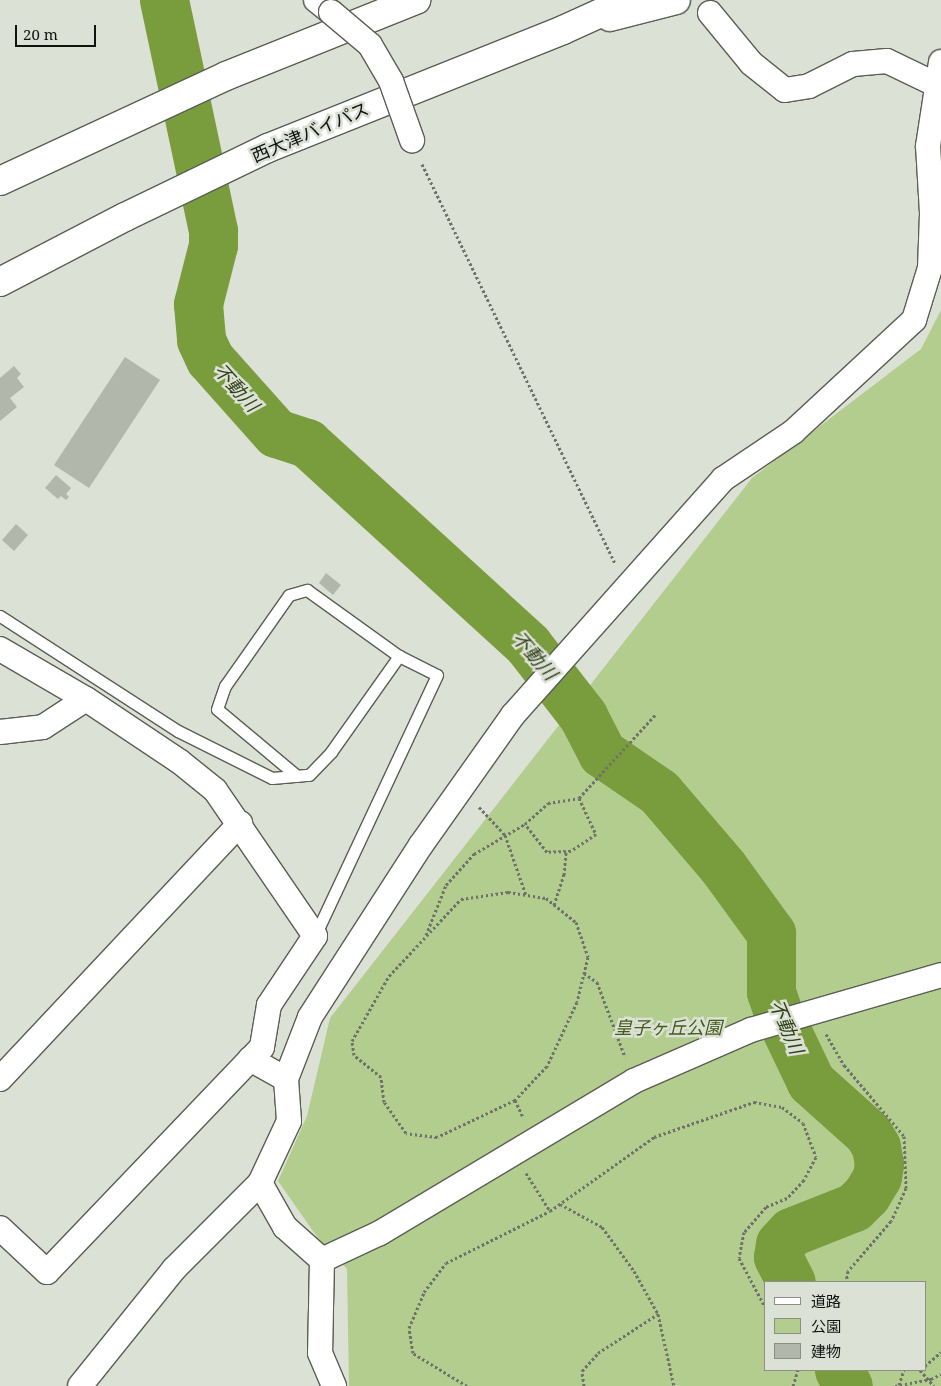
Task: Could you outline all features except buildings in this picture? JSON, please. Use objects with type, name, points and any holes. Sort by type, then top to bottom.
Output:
[{"type":"highway","points":[[0,181],[226,76],[416,0]]},
{"type":"highway","name":"西大津バイパス","points":[[0,282],[125,217],[268,148],[564,30],[628,0]]},
{"type":"highway","points":[[564,30],[676,0]]},
{"type":"street","points":[[324,6],[370,45],[391,81],[412,140]]},
{"type":"street","points":[[80,1386],[174,1269],[260,1183],[289,1122],[286,1079],[310,1017],[459,791],[513,715],[626,586],[724,479],[793,432],[914,320],[930,268],[932,214],[928,146],[939,77],[887,61],[853,64],[809,86],[785,90],[751,62],[710,14]]},
{"type":"street","points":[[0,649],[86,699],[179,761],[215,790],[240,823],[315,936],[269,1004],[262,1047],[47,1272],[0,1228]]},
{"type":"street","points":[[0,732],[43,727],[86,699]]},
{"type":"street","points":[[0,1079],[240,823]]},
{"type":"street","points":[[322,1260],[380,1233],[533,1138],[634,1080],[751,1030],[811,1010],[941,974]]},
{"type":"street","points":[[250,1059],[286,1079]]},
{"type":"street","points":[[260,1183],[285,1227],[322,1260],[320,1353],[334,1386]]},
{"type":"lane","points":[[297,776],[217,709],[225,686],[289,595],[307,590],[398,656],[437,675],[315,936]]},
{"type":"lane","points":[[0,616],[178,731],[272,778],[309,775],[331,752],[398,656]]},
{"type":"path","points":[[412,140],[458,242],[626,586]]},
{"type":"path","points":[[425,938],[446,885],[474,854],[525,824],[548,803],[579,798],[655,715]]},
{"type":"path","points":[[459,791],[496,822],[506,835],[526,895]]},
{"type":"path","points":[[525,824],[547,852],[566,852],[596,834],[579,798]]},
{"type":"path","points":[[554,904],[564,875],[566,852]]},
{"type":"path","points":[[508,892],[546,898],[554,904],[576,922],[588,957],[577,1002],[547,1066],[514,1100],[437,1137],[406,1134],[384,1102],[381,1077],[354,1055],[352,1041],[389,976],[461,900],[508,892]]},
{"type":"path","points":[[584,973],[597,982],[634,1080]]},
{"type":"path","points":[[811,1010],[844,1065],[904,1136],[906,1188],[891,1221],[848,1271],[846,1281]]},
{"type":"path","points":[[514,1100],[533,1138]]},
{"type":"path","points":[[467,1386],[413,1353],[409,1328],[424,1292],[446,1263],[550,1211],[654,1137],[754,1102],[782,1107],[803,1123],[816,1156],[804,1180],[786,1198],[766,1207],[744,1232],[739,1258],[764,1305]]},
{"type":"path","points":[[512,1151],[550,1211]]},
{"type":"path","points":[[560,1204],[602,1227],[634,1271],[658,1314],[674,1386]]},
{"type":"path","points":[[584,1386],[582,1371],[598,1353],[658,1314]]},
{"type":"path","points":[[926,1365],[941,1352]]},
{"type":"path","points":[[794,1386],[798,1371]]},
{"type":"path","points":[[899,1385],[904,1371]]},
{"type":"path","points":[[921,1371],[931,1379],[934,1386]]},
{"type":"path","points":[[895,1386],[931,1379],[941,1374]]},
{"type":"green space","name":"皇子ヶ丘公園","points":[[941,310],[941,1386],[349,1386],[347,1269],[320,1241],[278,1181],[307,1116],[330,1018],[752,478],[921,349]]},
{"type":"waterway","name":"不動川","points":[[164,0],[213,231],[213,245],[198,304],[201,340],[210,359],[276,433],[307,443],[528,645],[583,716],[602,753],[659,792],[723,867],[771,933],[771,992],[779,1015],[811,1082],[868,1133],[876,1147],[879,1164],[877,1177],[866,1195],[854,1207],[791,1232],[780,1244],[778,1257],[790,1281]]},
{"type":"waterway","name":"不動川","points":[[840,1371],[848,1386]]}]
